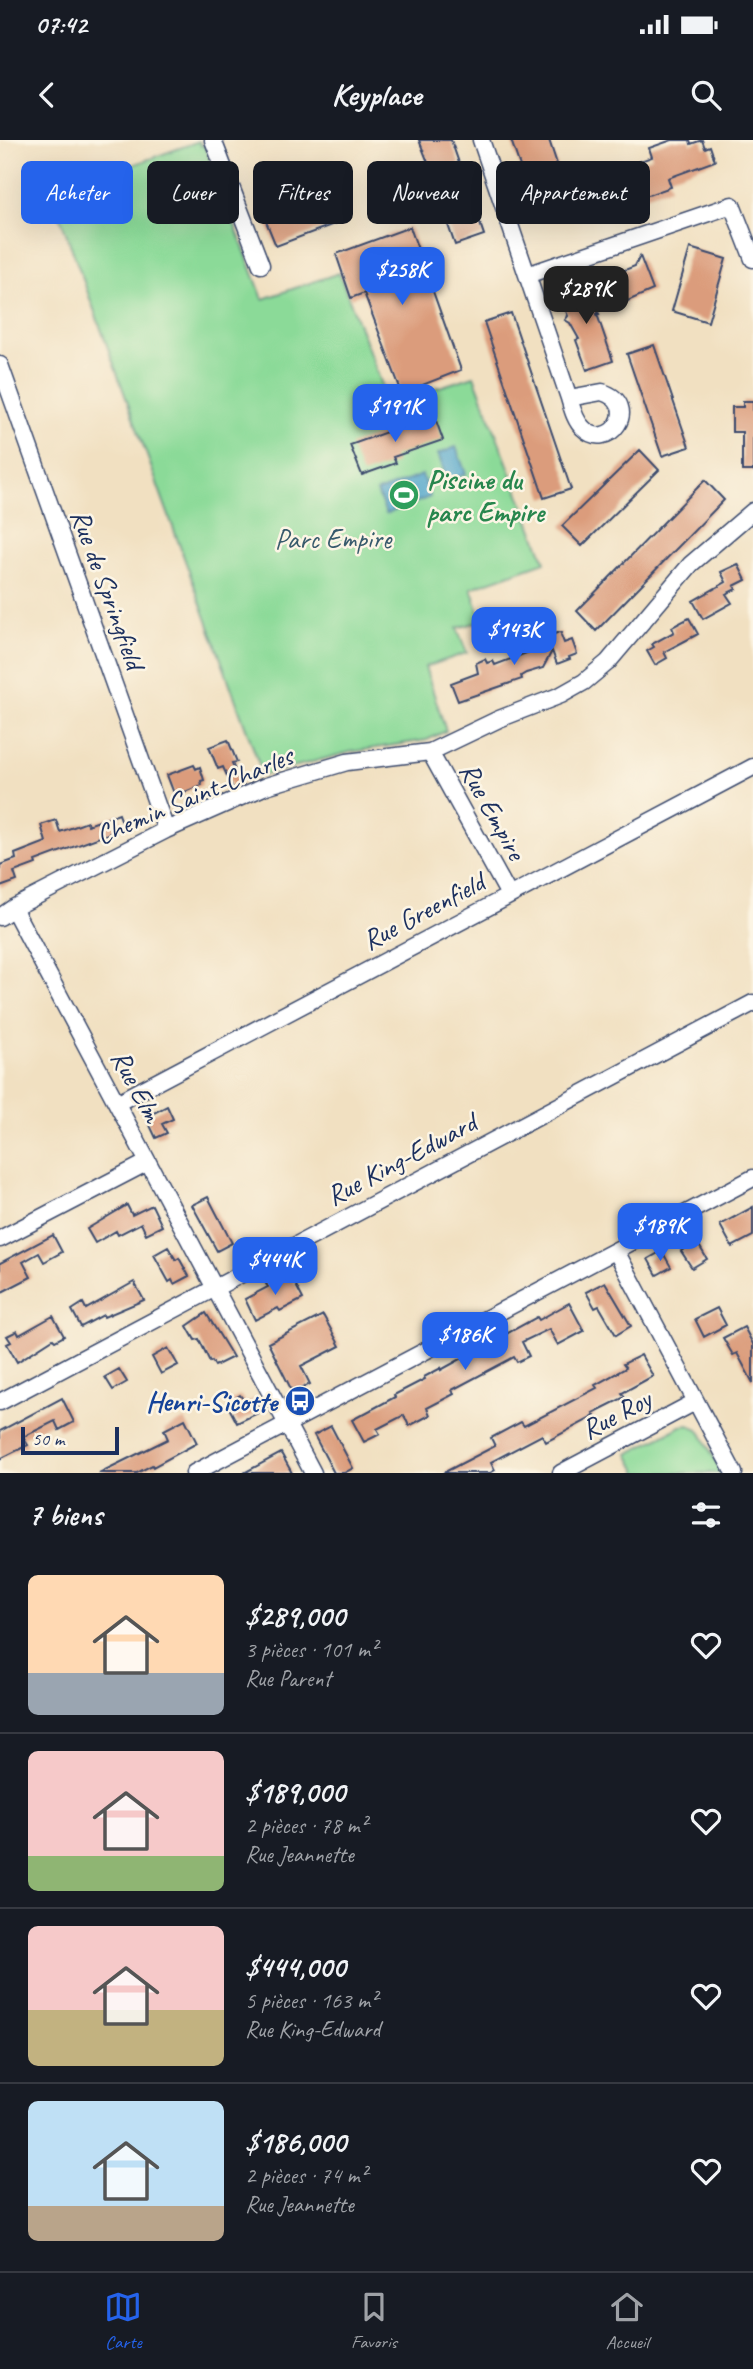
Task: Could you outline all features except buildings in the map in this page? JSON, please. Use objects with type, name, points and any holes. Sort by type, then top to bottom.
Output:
[{"type":"street","points":[[213,140],[261,265]]},
{"type":"street","points":[[481,140],[569,398]]},
{"type":"street","points":[[527,275],[732,205],[753,259]]},
{"type":"street","name":"Rue de Springfield","points":[[0,365],[166,830]]},
{"type":"street","name":"Chemin Saint-Charles","points":[[7,912],[166,830],[266,786],[347,762],[430,751],[499,719],[561,695],[584,682],[608,662],[691,564],[753,511]]},
{"type":"street","name":"Rue Empire","points":[[430,751],[509,895]]},
{"type":"street","name":"Rue Greenfield","points":[[117,1103],[753,767]]},
{"type":"street","name":"Rue Elm","points":[[7,912],[117,1103],[313,1473]]},
{"type":"street","name":"Rue King-Edward","points":[[0,1402],[753,1003]]},
{"type":"street","points":[[0,1239],[148,1162]]},
{"type":"street","points":[[194,1473],[753,1178]]},
{"type":"street","points":[[616,1251],[734,1473]]},
{"type":"street","name":"Rue Roy","points":[[561,1473],[695,1402]]},
{"type":"green space","name":"Parc Empire","points":[[199,141],[201,146],[204,145],[210,161],[147,161],[147,224],[234,224],[263,299],[339,273],[389,403],[474,376],[545,562],[471,588],[482,621],[457,628],[467,653],[425,667],[446,731],[427,740],[350,752],[263,775],[63,224],[133,224],[133,165]]},
{"type":"green space","points":[[689,1425],[701,1433],[722,1473],[638,1473],[628,1454],[681,1426]]},
{"type":"water","points":[[456,447],[466,474],[448,481],[438,454]]},
{"type":"water","name":"Piscine du parc Empire","points":[[422,475],[430,497],[386,514],[377,492]]},
{"type":"place","name":"Piscine du parc Empire","points":[[404,495]]},
{"type":"place","name":"Henri-Sicotte","points":[[300,1401]]}]
